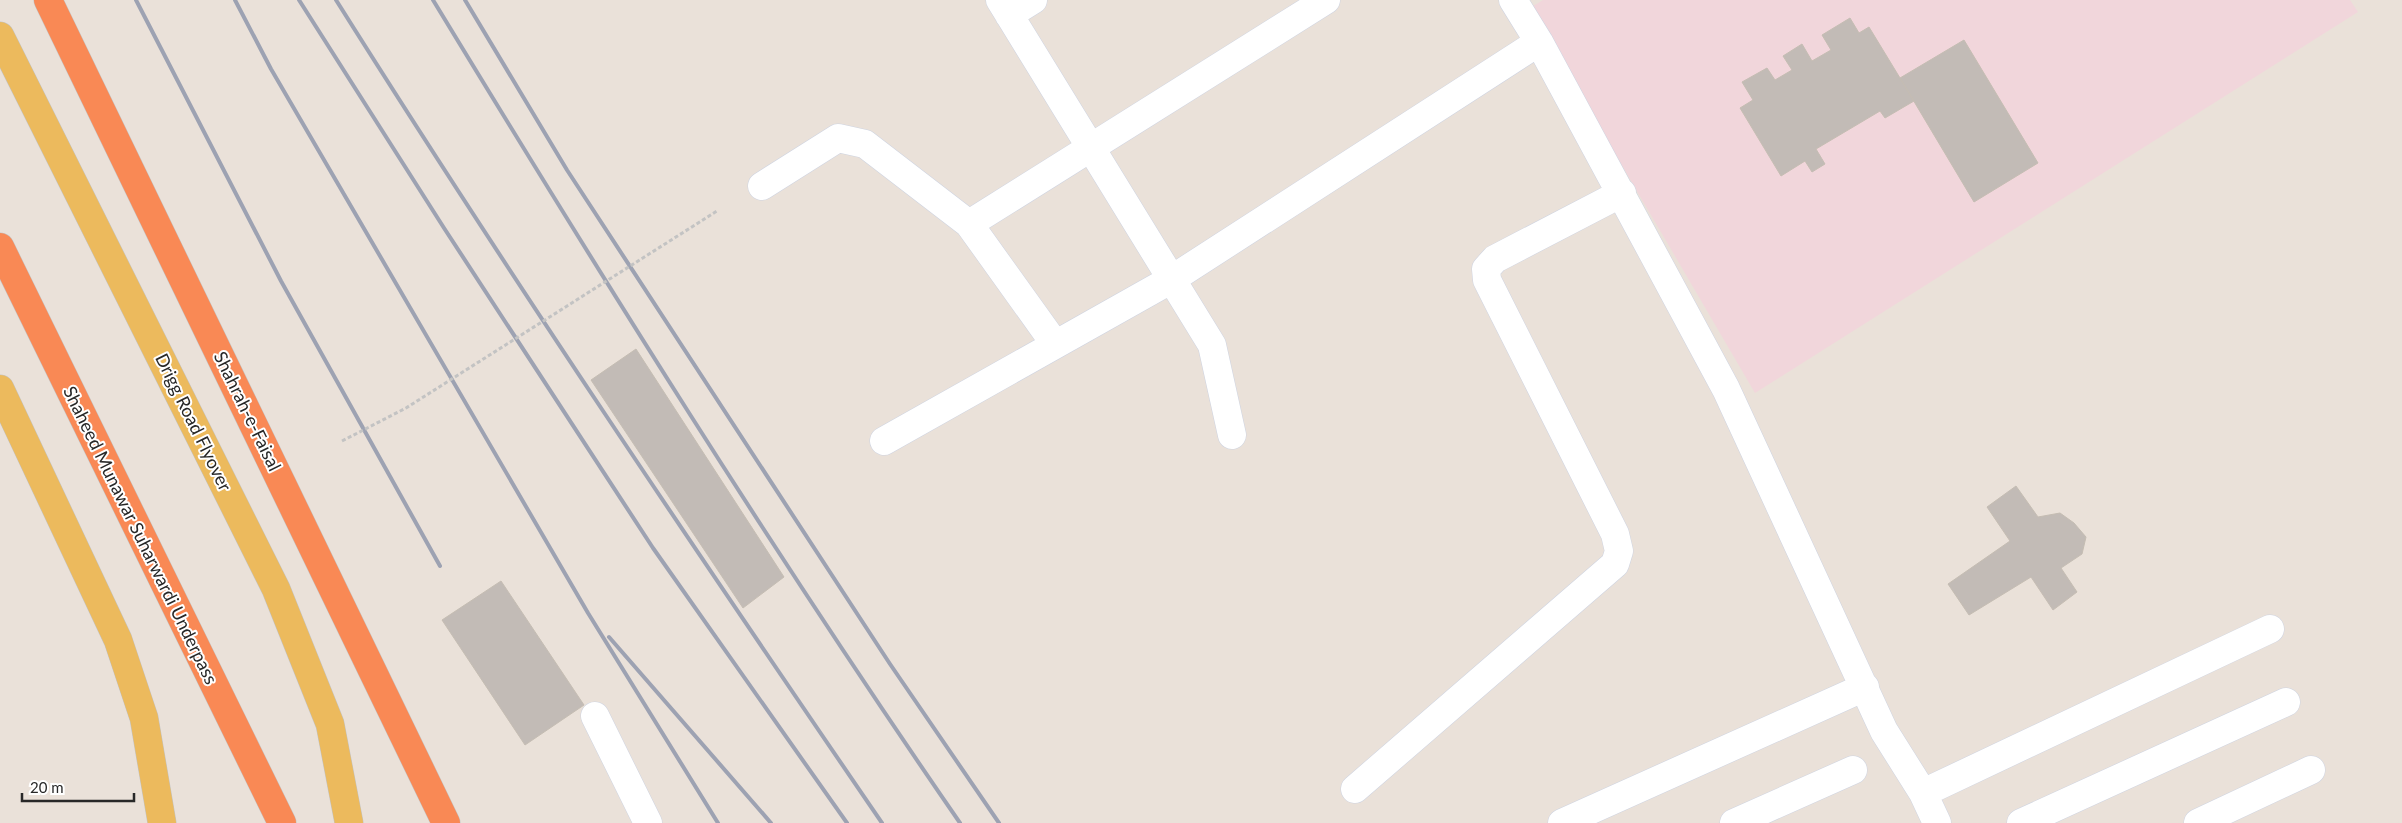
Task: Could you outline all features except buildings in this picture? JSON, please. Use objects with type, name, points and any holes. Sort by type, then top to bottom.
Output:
[{"type":"highway","name":"Shahrah-e-Faisal","points":[[48,0],[446,823]]},
{"type":"highway","name":"Shaheed Munawar Suharwardi Underpass","points":[[0,248],[282,823]]},
{"type":"highway","points":[[419,768],[428,823]]},
{"type":"main road","name":"Drigg Road Flyover","points":[[0,36],[276,589],[330,724],[349,823]]},
{"type":"main road","points":[[0,389],[118,640],[144,718],[162,823]]},
{"type":"street","points":[[1032,0],[1004,8],[1091,146],[1212,345],[1232,435]]},
{"type":"street","points":[[969,224],[1326,0]]},
{"type":"street","points":[[1513,0],[1539,42],[1622,193],[1726,388],[1884,731],[1928,814],[2270,628]]},
{"type":"street","points":[[884,441],[1172,279],[1539,42]]},
{"type":"street","points":[[762,186],[838,138],[865,144],[969,224],[1055,344]]},
{"type":"street","points":[[1355,789],[1615,564],[1619,551],[1615,534],[1487,280],[1486,269],[1495,259],[1622,193]]},
{"type":"street","points":[[1562,823],[1865,687]]},
{"type":"street","points":[[2020,823],[2286,702]]},
{"type":"street","points":[[594,716],[648,823]]},
{"type":"street","points":[[1734,823],[1853,770]]},
{"type":"street","points":[[2198,823],[2311,770]]},
{"type":"path","points":[[342,440],[406,408],[718,211]]},
{"type":"shaded area","points":[[1543,0],[2350,0],[2358,12],[1755,393],[1530,8]]},
{"type":"railway","points":[[136,0],[281,281],[440,566]]},
{"type":"railway","points":[[235,0],[271,69],[588,613],[718,823]]},
{"type":"railway","points":[[299,0],[444,228],[653,548],[847,823]]},
{"type":"railway","points":[[336,0],[469,208],[605,414],[882,823]]},
{"type":"railway","points":[[433,0],[625,312],[823,620],[960,823]]},
{"type":"railway","points":[[465,0],[567,170],[890,664],[999,823]]},
{"type":"railway","points":[[609,637],[771,823]]}]
